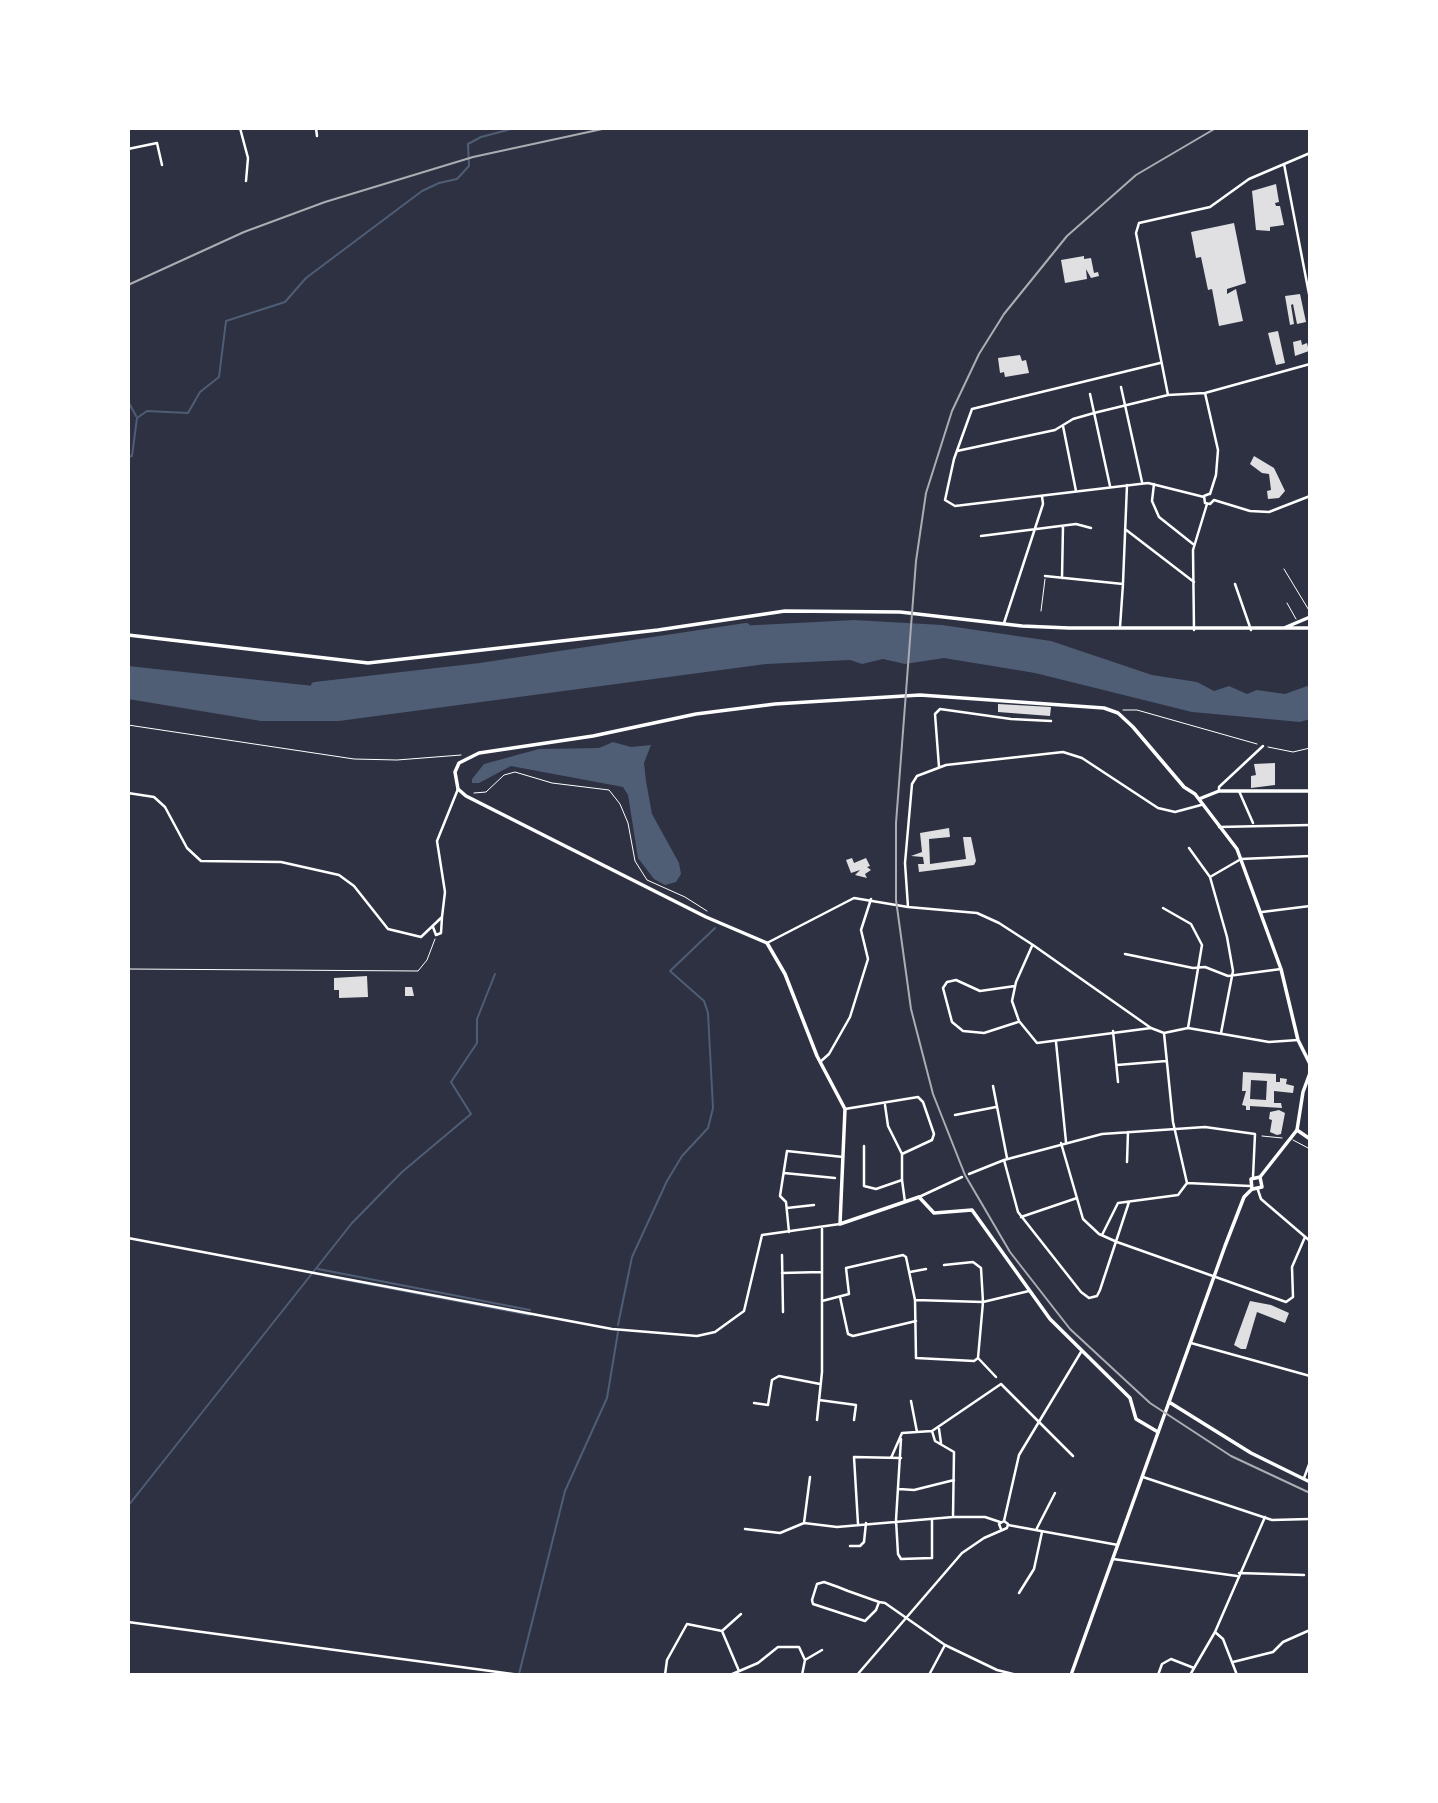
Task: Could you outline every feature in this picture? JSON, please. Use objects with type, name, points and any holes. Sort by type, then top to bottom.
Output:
[{"type":"street","points":[[240,128],[248,158],[246,181]]},
{"type":"street","points":[[316,128],[317,136]]},
{"type":"street","points":[[128,149],[157,144],[162,165]]},
{"type":"street","points":[[1168,395],[1136,233],[1139,223],[1210,207],[1249,180],[1310,153]]},
{"type":"street","points":[[1284,164],[1310,299]]},
{"type":"street","points":[[1160,363],[976,407],[970,412],[957,451],[944,495],[947,503],[955,506],[1142,483],[1204,497],[1210,494]]},
{"type":"street","points":[[957,451],[1055,430],[1073,419],[1094,413],[1168,395],[1205,393],[1310,364]]},
{"type":"street","points":[[1121,387],[1142,483]]},
{"type":"street","points":[[1205,393],[1218,450],[1210,494],[1214,500],[1250,511],[1269,512],[1310,496]]},
{"type":"street","points":[[1090,394],[1110,486]]},
{"type":"street","points":[[1063,426],[1076,491]]},
{"type":"street","points":[[1154,484],[1152,501],[1158,517],[1193,544]]},
{"type":"street","points":[[1120,627],[1127,485]]},
{"type":"street","points":[[1004,624],[1006,609],[1023,567],[1042,496]]},
{"type":"street","points":[[1204,497],[1207,504]]},
{"type":"street","points":[[1194,630],[1193,544],[1207,504],[1214,500]]},
{"type":"street","points":[[981,536],[1076,524],[1091,528]]},
{"type":"street","points":[[1062,578],[1063,526]]},
{"type":"street","points":[[1125,529],[1194,582]]},
{"type":"street","points":[[1045,576],[1123,584]]},
{"type":"street","points":[[1235,584],[1251,630]]},
{"type":"street","points":[[128,635],[351,663],[385,663],[657,630],[749,614],[819,610],[922,613],[1004,624],[1194,630],[1310,628]]},
{"type":"street","points":[[1279,630],[1310,614]]},
{"type":"street","points":[[433,927],[436,935],[441,933],[445,892],[437,841],[458,789],[455,772],[459,763],[467,757],[593,736],[696,714],[775,704],[920,695],[1104,708],[1118,713],[1198,799],[1241,859],[1281,969],[1298,1040],[1310,1064]]},
{"type":"street","points":[[939,768],[935,714],[940,709],[1011,719],[1051,721]]},
{"type":"street","points":[[1219,791],[1219,787],[1263,746]]},
{"type":"street","points":[[908,907],[905,863],[912,784],[917,776],[939,768],[1049,752],[1077,755],[1158,808],[1175,812],[1201,805]]},
{"type":"street","points":[[458,789],[466,796],[706,917],[767,943],[785,974],[820,1062],[845,1110],[840,1224]]},
{"type":"street","points":[[1198,799],[1219,791],[1310,792]]},
{"type":"street","points":[[1239,791],[1253,825]]},
{"type":"street","points":[[128,793],[154,797],[166,807],[182,840],[201,861],[281,862],[311,866],[339,875],[354,886],[388,929],[421,937],[442,917]]},
{"type":"street","points":[[1219,827],[1310,825]]},
{"type":"street","points":[[1189,848],[1210,877],[1220,905],[1232,974],[1221,1034]]},
{"type":"street","points":[[1210,877],[1241,859],[1310,856]]},
{"type":"street","points":[[767,943],[848,899],[871,899],[908,907],[977,913],[999,923],[1033,945],[1151,1028],[1164,1033],[1188,1028],[1269,1042],[1298,1040]]},
{"type":"street","points":[[820,1062],[829,1054],[850,1017],[868,959],[860,930],[871,899]]},
{"type":"street","points":[[1262,912],[1310,906]]},
{"type":"street","points":[[1163,908],[1194,928],[1202,945],[1188,1028]]},
{"type":"street","points":[[1033,945],[1015,986],[1012,1001],[1019,1021],[1037,1043],[1151,1028]]},
{"type":"street","points":[[1125,954],[1232,974],[1281,969]]},
{"type":"street","points":[[1015,986],[980,990],[956,979],[947,982],[943,988],[952,1022],[962,1031],[984,1033],[1019,1021]]},
{"type":"street","points":[[1113,1031],[1118,1082]]},
{"type":"street","points":[[1164,1033],[1175,1128],[1187,1184]]},
{"type":"street","points":[[1056,1042],[1066,1142]]},
{"type":"street","points":[[1117,1065],[1166,1060]]},
{"type":"street","points":[[1260,1177],[1297,1130],[1303,1092],[1310,1073]]},
{"type":"street","points":[[993,1086],[1012,1200],[1021,1217],[1080,1292],[1089,1298],[1097,1296],[1100,1290],[1129,1202]]},
{"type":"street","points":[[845,1110],[918,1097],[934,1134],[932,1140],[902,1154]]},
{"type":"street","points":[[885,1104],[888,1126],[902,1154],[905,1202]]},
{"type":"street","points":[[956,1115],[996,1107]]},
{"type":"street","points":[[969,1174],[1061,1143],[1128,1132],[1205,1127],[1256,1135],[1251,1188],[1244,1197],[1168,1402],[1071,1675]]},
{"type":"street","points":[[1297,1130],[1310,1139]]},
{"type":"street","points":[[1127,1162],[1128,1132]]},
{"type":"street","points":[[1061,1143],[1083,1219],[1102,1236],[1117,1242],[1286,1302],[1291,1301],[1292,1267],[1305,1237]]},
{"type":"street","points":[[864,1146],[864,1186],[876,1189],[902,1180]]},
{"type":"street","points":[[789,1232],[787,1208],[780,1196],[786,1154],[789,1150],[843,1157]]},
{"type":"street","points":[[784,1173],[835,1178]]},
{"type":"street","points":[[128,1238],[612,1329],[614,1327],[696,1336],[715,1332],[738,1317],[748,1304],[762,1236],[822,1229],[840,1224],[919,1197],[962,1177]]},
{"type":"street","points":[[1253,1177],[1260,1177]]},
{"type":"street","points":[[1258,1190],[1264,1183],[1260,1177]]},
{"type":"street","points":[[1187,1184],[1258,1190]]},
{"type":"street","points":[[1102,1236],[1114,1206],[1121,1201],[1178,1195],[1187,1184]]},
{"type":"street","points":[[1258,1190],[1261,1199],[1310,1241]]},
{"type":"street","points":[[919,1197],[934,1213],[967,1209],[978,1214],[1029,1291],[1081,1352],[1130,1398],[1136,1419],[1158,1432]]},
{"type":"street","points":[[1021,1217],[1077,1198]]},
{"type":"street","points":[[787,1208],[814,1205]]},
{"type":"street","points":[[817,1420],[821,1385],[822,1229]]},
{"type":"street","points":[[782,1255],[783,1312]]},
{"type":"street","points":[[821,1301],[849,1294],[846,1268],[903,1255],[906,1257],[915,1300],[916,1358],[938,1361],[978,1358]]},
{"type":"street","points":[[944,1265],[962,1262],[979,1265],[983,1302],[978,1358],[996,1377]]},
{"type":"street","points":[[909,1272],[926,1269]]},
{"type":"street","points":[[782,1273],[821,1272]]},
{"type":"street","points":[[915,1300],[983,1302],[1029,1291]]},
{"type":"street","points":[[840,1297],[848,1335],[916,1321]]},
{"type":"street","points":[[1191,1343],[1310,1376]]},
{"type":"street","points":[[1001,1530],[1019,1455],[1081,1352]]},
{"type":"street","points":[[754,1404],[768,1405],[772,1380],[779,1376],[821,1385]]},
{"type":"street","points":[[901,1435],[939,1428],[1001,1384],[1073,1456]]},
{"type":"street","points":[[819,1400],[856,1405],[854,1420]]},
{"type":"street","points":[[911,1401],[917,1432]]},
{"type":"street","points":[[1168,1402],[1251,1452],[1310,1482]]},
{"type":"street","points":[[939,1428],[941,1443]]},
{"type":"street","points":[[932,1431],[935,1441],[954,1452],[953,1517]]},
{"type":"street","points":[[891,1458],[901,1435]]},
{"type":"street","points":[[901,1435],[896,1520],[899,1557],[904,1561],[930,1559],[933,1555],[932,1518]]},
{"type":"street","points":[[858,1524],[854,1457],[901,1458]]},
{"type":"street","points":[[1304,1479],[1310,1462]]},
{"type":"street","points":[[804,1523],[810,1477]]},
{"type":"street","points":[[1143,1477],[1265,1517],[1288,1521],[1310,1519]]},
{"type":"street","points":[[899,1489],[914,1490],[954,1480]]},
{"type":"street","points":[[1035,1530],[1055,1493]]},
{"type":"street","points":[[744,1529],[780,1534],[804,1523],[837,1527],[896,1520],[985,1517],[1009,1525],[1118,1545]]},
{"type":"street","points":[[1190,1675],[1215,1632],[1265,1517]]},
{"type":"street","points":[[850,1546],[864,1542],[866,1523]]},
{"type":"street","points":[[857,1675],[962,1553],[1001,1530],[1006,1530],[1009,1525]]},
{"type":"street","points":[[1019,1593],[1034,1569],[1042,1531]]},
{"type":"street","points":[[1113,1559],[1238,1574],[1304,1574]]},
{"type":"street","points":[[879,1602],[870,1618],[862,1621],[813,1604],[812,1600],[820,1583],[879,1602],[944,1645],[997,1670],[1017,1675]]},
{"type":"street","points":[[722,1631],[741,1614]]},
{"type":"street","points":[[128,1622],[518,1675]]},
{"type":"street","points":[[665,1675],[667,1660],[687,1624],[722,1631]]},
{"type":"street","points":[[1233,1662],[1273,1652],[1283,1642],[1310,1630]]},
{"type":"street","points":[[722,1631],[739,1671]]},
{"type":"street","points":[[1215,1632],[1223,1639],[1237,1675]]},
{"type":"street","points":[[730,1675],[786,1645],[799,1647],[805,1660],[802,1675]]},
{"type":"street","points":[[929,1675],[944,1645]]},
{"type":"street","points":[[805,1660],[822,1650]]},
{"type":"street","points":[[1158,1675],[1161,1664],[1171,1659],[1194,1668]]},
{"type":"street","points":[[993,1675],[997,1670]]},
{"type":"lane","points":[[1284,569],[1310,614]]},
{"type":"lane","points":[[1041,611],[1045,576]]},
{"type":"lane","points":[[1287,603],[1298,622]]},
{"type":"lane","points":[[1290,1140],[1299,1141],[1310,1149]]},
{"type":"path","points":[[1118,713],[1137,710],[1293,752],[1310,748]]},
{"type":"path","points":[[128,725],[354,759],[467,757]]},
{"type":"path","points":[[466,796],[486,792],[504,775],[515,772],[552,783],[608,790],[620,804],[628,823],[635,861],[647,880],[708,910],[706,917]]},
{"type":"path","points":[[128,969],[418,971],[427,960],[436,935]]},
{"type":"path","points":[[1256,1135],[1290,1140]]},
{"type":"water","points":[[854,620],[942,625],[1051,641],[1152,675],[1197,682],[1214,691],[1229,686],[1247,694],[1257,690],[1285,694],[1310,685],[1310,719],[1300,722],[1192,712],[1035,673],[944,658],[905,664],[883,659],[862,664],[850,660],[766,664],[339,721],[261,721],[128,699],[128,666],[323,687],[480,667],[738,626]]},
{"type":"water","points":[[613,742],[631,747],[651,745],[644,763],[652,814],[679,863],[681,874],[676,882],[665,885],[654,879],[638,858],[628,795],[623,787],[511,766],[479,783],[472,783],[472,779],[484,764],[539,749],[599,748]]},
{"type":"building","points":[[1276,184],[1279,202],[1275,203],[1280,206],[1284,225],[1270,227],[1270,231],[1256,230],[1252,191]]},
{"type":"building","points":[[1234,223],[1246,283],[1227,289],[1227,294],[1236,289],[1243,321],[1219,326],[1212,289],[1208,290],[1201,257],[1196,258],[1191,232]]},
{"type":"building","points":[[1084,256],[1084,259],[1091,258],[1094,273],[1098,272],[1099,276],[1091,278],[1086,269],[1087,279],[1065,283],[1061,260]]},
{"type":"building","points":[[1300,294],[1306,322],[1297,324],[1293,304],[1294,324],[1290,325],[1285,296]]},
{"type":"building","points":[[1278,331],[1285,363],[1276,365],[1268,333]]},
{"type":"building","points":[[1301,340],[1302,345],[1307,343],[1309,351],[1295,356],[1293,342]]},
{"type":"building","points":[[1020,355],[1022,361],[1026,360],[1029,373],[1005,377],[1004,372],[1000,373],[998,358]]},
{"type":"building","points":[[1254,456],[1274,468],[1285,491],[1279,498],[1268,499],[1267,491],[1271,490],[1269,474],[1262,473],[1250,464]]},
{"type":"building","points":[[998,704],[1051,707],[1050,716],[998,712]]},
{"type":"building","points":[[1275,763],[1275,785],[1251,788],[1251,776],[1256,775],[1254,764]]},
{"type":"building","points":[[949,828],[950,837],[929,839],[930,864],[966,859],[963,837],[971,837],[976,861],[974,865],[919,872],[918,864],[924,864],[923,857],[911,856],[922,852],[920,833]]},
{"type":"building","points":[[852,858],[854,863],[866,858],[870,866],[867,867],[871,870],[865,874],[867,878],[855,875],[860,870],[851,873],[846,860]]},
{"type":"building","points":[[367,976],[368,997],[339,998],[339,990],[334,990],[334,978]]},
{"type":"building","points":[[405,987],[412,987],[414,996],[405,996]]},
{"type":"building","points":[[1243,1072],[1276,1074],[1276,1082],[1280,1082],[1280,1078],[1287,1079],[1286,1084],[1294,1086],[1293,1093],[1274,1091],[1274,1103],[1281,1103],[1282,1108],[1250,1106],[1250,1110],[1246,1110],[1246,1106],[1242,1105],[1246,1091],[1242,1091]],"holes":[[[1251,1080],[1267,1081],[1266,1100],[1250,1099]]]},
{"type":"building","points":[[1279,1110],[1285,1113],[1281,1134],[1277,1135],[1270,1132],[1272,1120],[1269,1119],[1270,1112]]},
{"type":"building","points":[[1250,1301],[1271,1305],[1289,1313],[1285,1323],[1257,1312],[1246,1349],[1241,1349],[1234,1345]]},
{"type":"waterway","points":[[128,457],[132,456],[137,418],[147,411],[188,413],[200,392],[219,377],[226,321],[285,302],[306,278],[422,191],[457,179],[469,166],[468,144],[481,137],[515,128]]},
{"type":"waterway","points":[[128,401],[136,416]]},
{"type":"waterway","points":[[315,686],[480,667],[746,627]]},
{"type":"waterway","points":[[618,1325],[632,1257],[667,1181],[682,1156],[708,1128],[713,1108],[708,1013],[704,1001],[670,971],[715,928]]},
{"type":"waterway","points":[[128,1506],[352,1223],[402,1172],[471,1114],[451,1082],[477,1043],[477,1019],[495,974]]},
{"type":"waterway","points":[[318,1269],[530,1310]]},
{"type":"waterway","points":[[325,1276],[530,1315]]},
{"type":"waterway","points":[[519,1674],[565,1491],[607,1398],[618,1332]]},
{"type":"railway","points":[[128,285],[244,232],[325,202],[473,157],[607,128]]},
{"type":"railway","points":[[1216,128],[1136,175],[1067,236],[1004,314],[979,354],[952,411],[926,493],[916,561],[896,823],[896,900],[911,1009],[933,1094],[965,1175],[1010,1252],[1070,1329],[1150,1403],[1231,1456],[1310,1493]]}]
